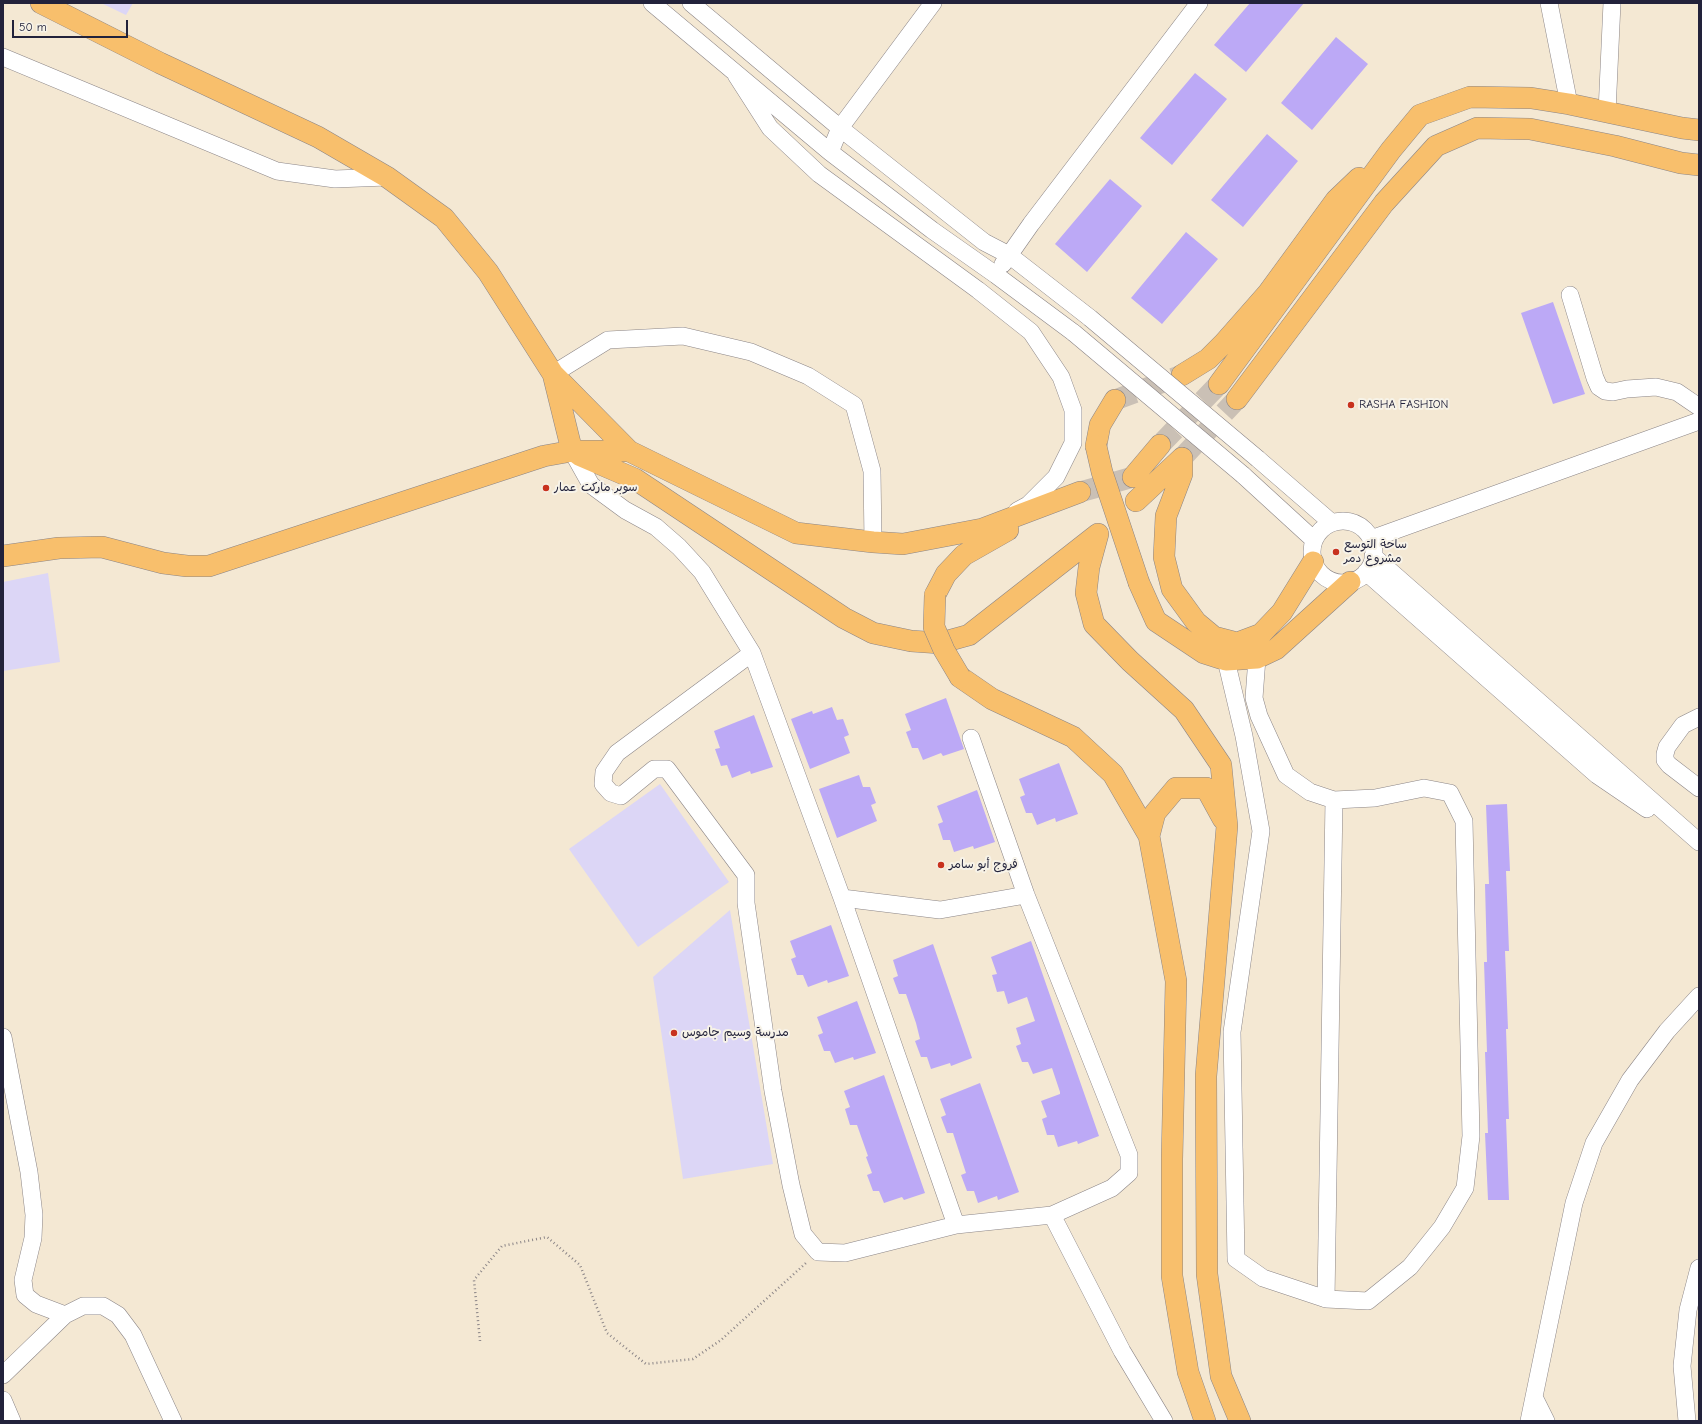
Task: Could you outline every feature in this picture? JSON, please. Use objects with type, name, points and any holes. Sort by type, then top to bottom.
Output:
[{"type":"main road","points":[[41,3],[160,62],[318,137],[387,177],[444,218],[488,272],[553,374],[629,452],[796,533],[903,544],[982,530],[1073,494],[964,555],[946,574],[936,595],[934,627],[944,650],[960,677],[992,699],[1073,737],[1113,774],[1149,836],[1176,981],[1172,1158],[1172,1276],[1188,1372],[1205,1421]]},
{"type":"main road","points":[[1219,384],[1391,150],[1420,115],[1470,97],[1531,98],[1569,104],[1682,128],[1699,130]]},
{"type":"main road","points":[[1237,398],[1384,203],[1436,146],[1477,128],[1530,129],[1615,146],[1681,163],[1699,165]]},
{"type":"main road","points":[[1182,375],[1208,359],[1224,343],[1268,293],[1336,200],[1391,150]]},
{"type":"main road","points":[[553,374],[572,451]]},
{"type":"main road","points":[[1115,400],[1100,425],[1096,446],[1102,472],[1139,583],[1156,621],[1204,653],[1226,660],[1258,658],[1276,649],[1358,577]]},
{"type":"main road","points":[[1133,477],[1160,445]]},
{"type":"main road","points":[[572,451],[635,479],[844,618],[873,633],[911,641],[940,643],[969,635],[1098,534],[1089,567],[1086,594],[1094,624],[1130,661],[1184,710],[1221,765],[1227,826],[1206,1076],[1207,1274],[1221,1376],[1240,1421]]},
{"type":"main road","points":[[3,556],[59,548],[102,547],[163,563],[187,566],[209,566],[531,460],[572,451],[629,452]]},
{"type":"main road","points":[[1136,501],[1182,458],[1182,474],[1166,516],[1164,557],[1172,589],[1196,622],[1214,637],[1236,643],[1261,634],[1282,612],[1314,562]]},
{"type":"main road","points":[[1149,836],[1155,813],[1176,788],[1206,788],[1227,826]]},
{"type":"street","points":[[652,3],[736,75],[830,152],[932,230],[1074,333],[1243,475],[1314,540]]},
{"type":"street","points":[[691,3],[840,128],[984,242],[1009,256],[1090,318],[1332,523]]},
{"type":"street","points":[[830,152],[840,128],[934,3]]},
{"type":"street","points":[[996,275],[1031,224],[1199,3]]},
{"type":"street","points":[[1549,3],[1569,104]]},
{"type":"street","points":[[1607,112],[1612,3]]},
{"type":"street","points":[[3,57],[277,171],[335,179],[387,177]]},
{"type":"street","points":[[736,75],[770,128],[819,174],[978,290],[1031,332],[1061,377],[1073,410],[1073,443],[1056,477],[1028,505],[982,530]]},
{"type":"street","points":[[1570,295],[1599,387],[1605,391],[1613,392],[1627,389],[1656,387],[1677,392],[1699,407]]},
{"type":"street","points":[[553,374],[608,340],[683,336],[751,352],[808,376],[854,405],[872,471],[874,542]]},
{"type":"street","points":[[1358,577],[1372,548],[1699,421]]},
{"type":"street","points":[[572,451],[591,485],[625,510],[656,527],[679,547],[702,572],[752,653],[842,898],[956,1225]]},
{"type":"street","points":[[1350,522],[1362,529],[1372,548],[1699,843],[1597,775],[1358,577],[1332,581],[1318,570],[1312,554],[1314,540],[1325,527],[1332,523],[1350,522]]},
{"type":"street","points":[[752,653],[618,753],[604,772],[603,784],[611,793],[621,796],[654,769],[667,769],[746,875],[746,903],[773,1091],[789,1177],[803,1234],[818,1252],[845,1252],[956,1225],[1052,1215],[1112,1188],[1129,1173],[1129,1155],[1026,896],[972,738]]},
{"type":"street","points":[[1226,660],[1244,736],[1261,831],[1232,1032],[1236,1259],[1263,1278],[1326,1299],[1368,1301],[1410,1267],[1442,1227],[1465,1188],[1471,1136],[1464,821],[1450,793],[1424,788],[1375,798],[1334,800],[1310,792],[1286,775],[1259,716],[1254,698],[1258,658]]},
{"type":"street","points":[[1699,717],[1683,725],[1667,748],[1665,754],[1665,760],[1669,765],[1699,788]]},
{"type":"street","points":[[1326,1299],[1334,800]]},
{"type":"street","points":[[842,898],[940,910],[1026,896]]},
{"type":"street","points":[[1529,1421],[1535,1399],[1574,1203],[1594,1143],[1630,1080],[1667,1031],[1699,996]]},
{"type":"street","points":[[3,1037],[29,1172],[34,1215],[33,1238],[22,1280],[25,1295],[36,1304],[64,1315]]},
{"type":"street","points":[[1052,1215],[1122,1351],[1164,1421]]},
{"type":"street","points":[[1687,1421],[1682,1366],[1688,1310],[1699,1268]]},
{"type":"street","points":[[3,1375],[64,1315],[83,1306],[103,1306],[118,1315],[133,1335],[173,1421]]},
{"type":"street","points":[[1535,1399],[1546,1421]]},
{"type":"street","points":[[3,1400],[12,1421]]},
{"type":"path","points":[[480,1341],[474,1280],[502,1246],[547,1236],[580,1265],[607,1333],[646,1364],[693,1359],[721,1340],[818,1252]]},
{"type":"shaded area","points":[[101,3],[133,3],[126,15]]},
{"type":"shaded area","points":[[48,573],[60,662],[3,671],[3,582]]},
{"type":"shaded area","points":[[660,784],[729,882],[638,947],[569,849]]},
{"type":"shaded area","points":[[730,910],[773,1164],[683,1179],[653,977]]},
{"type":"building","points":[[1250,3],[1304,3],[1246,72],[1214,45]]},
{"type":"building","points":[[1336,37],[1368,64],[1312,130],[1281,103]]},
{"type":"building","points":[[1195,73],[1227,99],[1172,165],[1140,138]]},
{"type":"building","points":[[1267,134],[1298,161],[1243,227],[1211,200]]},
{"type":"building","points":[[1110,179],[1142,206],[1087,272],[1055,244]]},
{"type":"building","points":[[1186,232],[1218,259],[1162,324],[1131,298]]},
{"type":"building","points":[[1553,302],[1585,394],[1553,404],[1521,313]]},
{"type":"building","points":[[946,698],[964,749],[943,756],[941,753],[923,760],[918,748],[912,748],[906,732],[911,730],[905,714]]},
{"type":"building","points":[[832,707],[837,720],[843,719],[849,735],[844,737],[850,753],[810,769],[791,719],[812,711],[813,714]]},
{"type":"building","points":[[754,715],[773,767],[751,774],[750,771],[732,778],[727,765],[721,766],[715,749],[720,748],[714,731]]},
{"type":"building","points":[[1059,763],[1078,814],[1056,822],[1055,818],[1037,825],[1032,813],[1026,813],[1020,797],[1025,795],[1019,779]]},
{"type":"building","points":[[859,775],[863,787],[870,787],[876,803],[871,805],[877,821],[837,838],[819,789]]},
{"type":"building","points":[[977,790],[995,842],[974,849],[973,846],[954,852],[950,840],[943,840],[938,824],[943,822],[937,806]]},
{"type":"building","points":[[1507,804],[1510,871],[1506,871],[1509,951],[1505,951],[1508,1029],[1506,1029],[1509,1119],[1506,1119],[1509,1200],[1488,1200],[1485,1133],[1488,1133],[1484,962],[1487,962],[1485,884],[1489,884],[1486,805]]},
{"type":"building","points":[[831,925],[849,976],[828,983],[827,980],[808,987],[803,975],[797,975],[791,959],[796,957],[790,941]]},
{"type":"building","points":[[1031,941],[1099,1136],[1078,1144],[1077,1141],[1058,1147],[1054,1135],[1047,1135],[1042,1119],[1047,1117],[1041,1101],[1060,1094],[1052,1068],[1033,1074],[1028,1062],[1022,1062],[1016,1046],[1021,1044],[1016,1028],[1035,1021],[1027,997],[1008,1004],[1004,991],[997,992],[992,975],[997,974],[991,957]]},
{"type":"building","points":[[933,944],[972,1058],[951,1066],[950,1063],[931,1069],[927,1057],[921,1057],[915,1041],[920,1039],[906,994],[899,994],[893,978],[898,976],[893,960]]},
{"type":"building","points":[[857,1001],[876,1053],[854,1060],[853,1057],[835,1063],[830,1051],[824,1051],[818,1035],[823,1033],[817,1017]]},
{"type":"building","points":[[884,1075],[925,1193],[904,1200],[902,1197],[884,1203],[879,1191],[873,1191],[867,1175],[872,1173],[866,1157],[868,1156],[857,1125],[850,1125],[845,1109],[850,1107],[844,1091]]},
{"type":"building","points":[[980,1083],[1019,1192],[998,1200],[997,1196],[978,1203],[974,1191],[967,1191],[961,1175],[966,1173],[953,1133],[947,1133],[941,1117],[946,1115],[940,1099]]},
{"type":"tunnel","points":[[1115,400],[1182,375]]},
{"type":"tunnel","points":[[1160,445],[1219,384]]},
{"type":"tunnel","points":[[1182,458],[1237,399]]},
{"type":"tunnel","points":[[1080,492],[1133,477]]},
{"type":"place","name":"RASHA FASHION","points":[[1351,405]]},
{"type":"place","name":"سوبر ماركت عمار","points":[[546,488]]},
{"type":"place","name":"ساحة التوسع مشروع دمر","points":[[1336,552]]},
{"type":"place","name":"فروج أبو سامر","points":[[941,865]]},
{"type":"place","name":"مدرسة وسيم جاموس","points":[[674,1033]]}]
